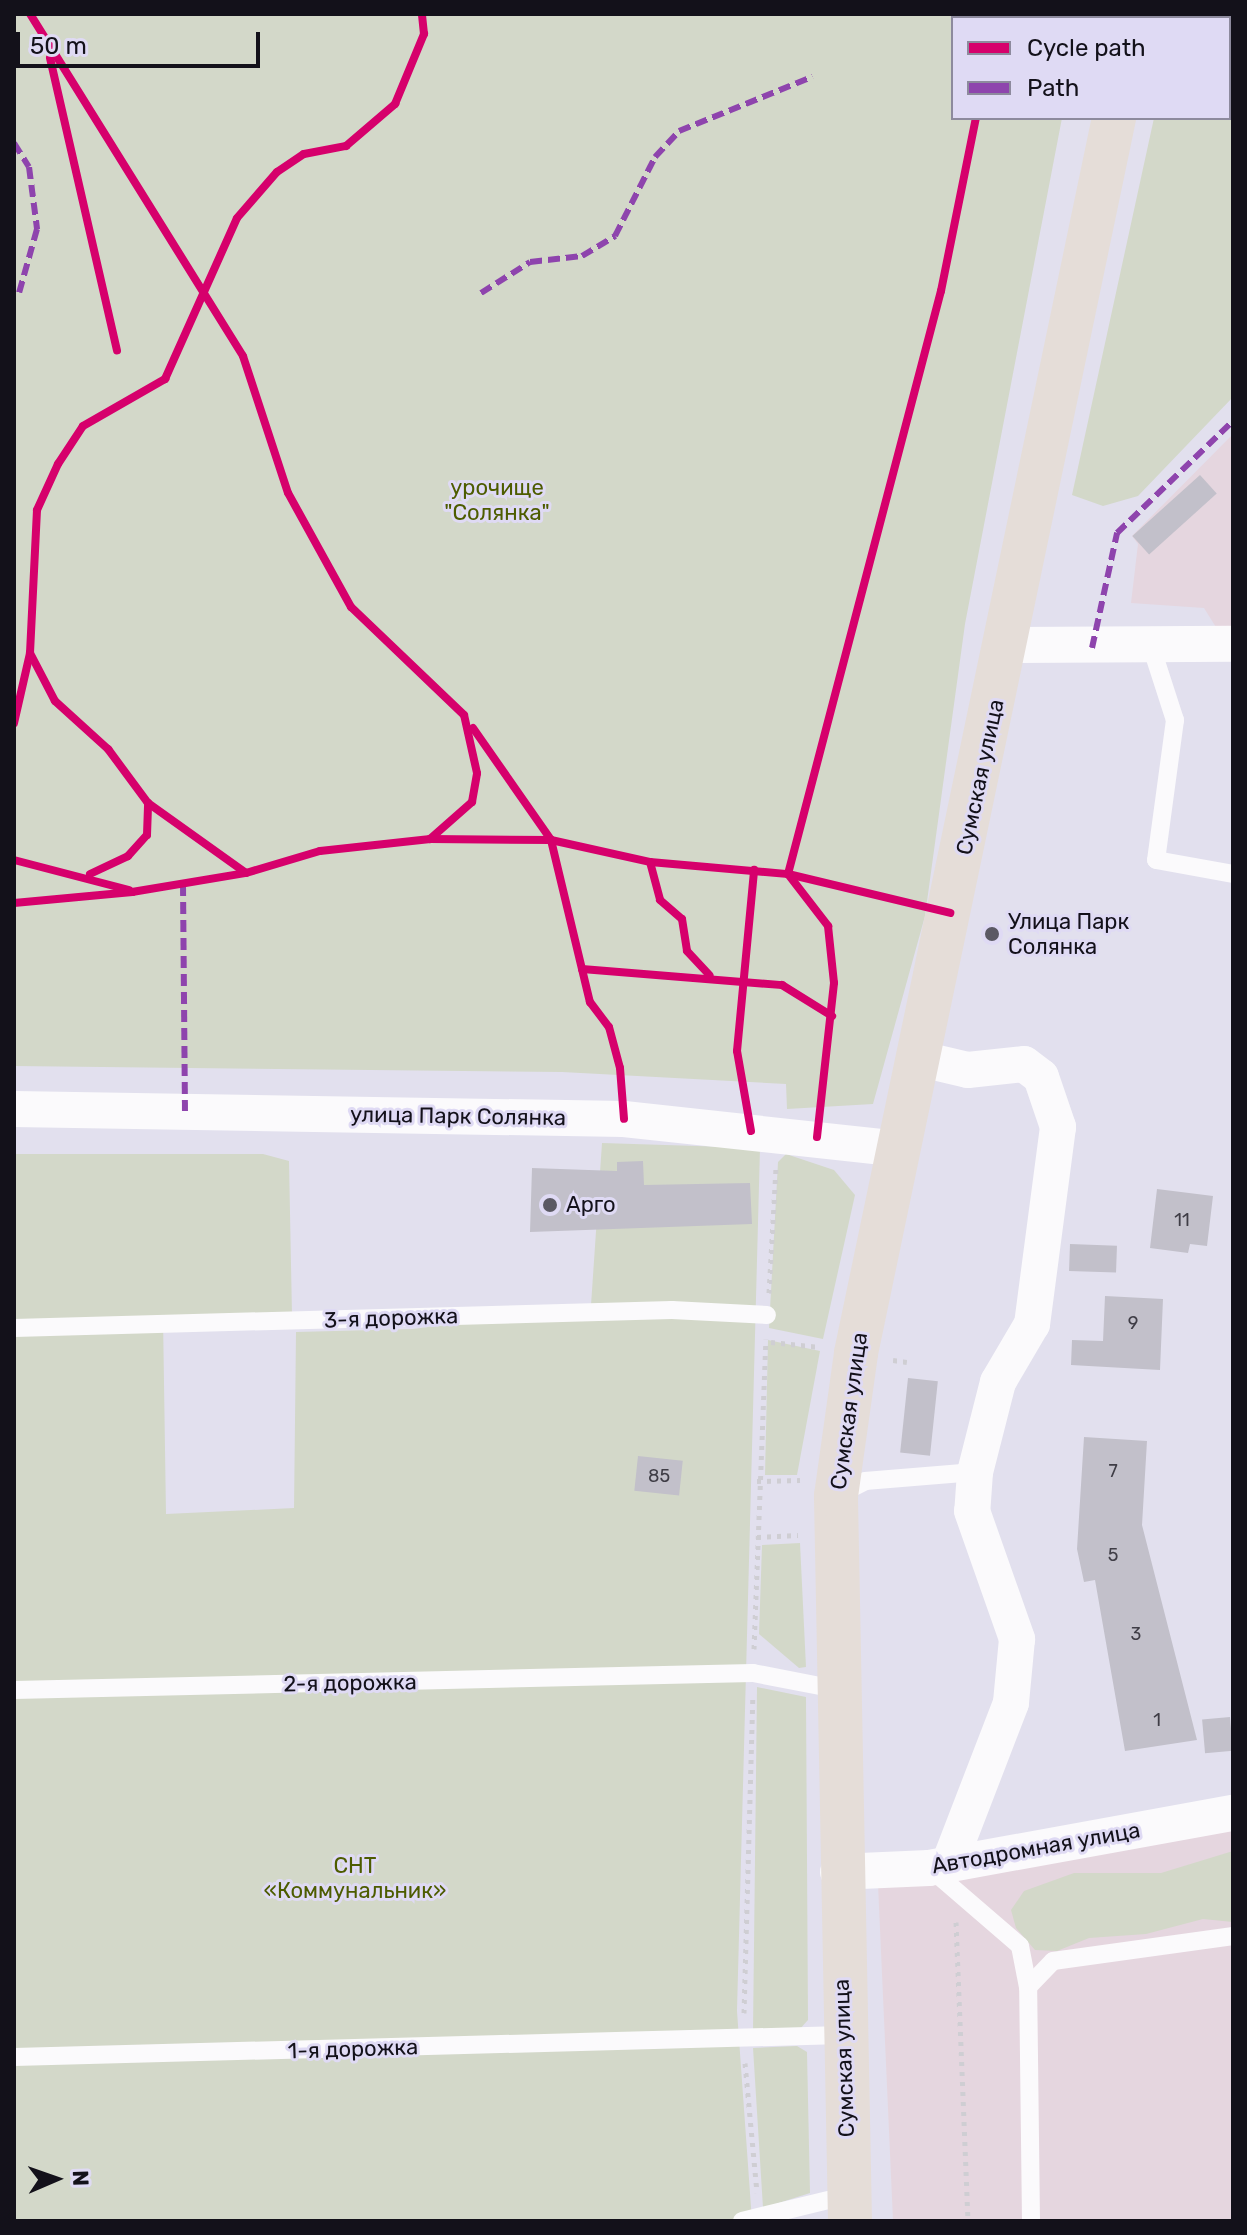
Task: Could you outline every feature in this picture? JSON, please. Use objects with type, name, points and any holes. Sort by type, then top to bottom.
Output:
[{"type":"main road","name":"Сумская улица","points":[[849,2208],[835,1689],[813,1490],[856,1353],[921,1059],[1114,120]]},
{"type":"street","points":[[1010,631],[1152,649],[1233,644]]},
{"type":"street","points":[[921,1059],[968,1070],[1024,1064],[1047,1087],[1058,1127],[1032,1324],[998,1382],[975,1472],[972,1511],[1017,1639],[1011,1703],[945,1873]]},
{"type":"street","name":"улица Парк Солянка","points":[[14,1109],[624,1119],[899,1149]]},
{"type":"street","name":"Автодромная улица","points":[[838,1872],[945,1873],[1233,1813]]},
{"type":"lane","points":[[1152,649],[1175,720],[1156,860],[1233,874]]},
{"type":"lane","name":"3-я дорожка","points":[[14,1328],[672,1310],[767,1315]]},
{"type":"lane","points":[[813,1490],[865,1481],[975,1472]]},
{"type":"lane","name":"2-я дорожка","points":[[14,1690],[753,1673],[835,1689]]},
{"type":"lane","points":[[945,1873],[1020,1946],[1028,1987],[1031,2221]]},
{"type":"lane","points":[[1028,1987],[1053,1961],[1233,1936]]},
{"type":"lane","name":"1-я дорожка","points":[[14,2057],[843,2035]]},
{"type":"lane","points":[[742,2221],[849,2208]]},
{"type":"path","points":[[756,1537],[801,1534],[801,1521]]},
{"type":"path","points":[[945,1873],[968,2221]]},
{"type":"shaded area","points":[[1233,434],[1233,630],[1219,632],[1204,608],[1131,603],[1138,544],[1132,536]]},
{"type":"shaded area","points":[[1233,1810],[1233,2221],[893,2221],[877,1862]]},
{"type":"green space","name":"урочище \"Солянка\"","points":[[14,14],[1082,14],[951,16],[951,120],[1062,120],[965,624],[925,916],[873,1104],[787,1109],[786,1084],[562,1072],[14,1066]]},
{"type":"green space","points":[[1174,14],[1233,14],[1233,397],[1138,496],[1103,506],[1072,495],[1154,120],[1231,120],[1231,16]]},
{"type":"green space","name":"СНТ «Коммунальник»","points":[[602,1143],[760,1148],[737,2011],[752,2221],[14,2221],[14,1154],[263,1154],[289,1161],[292,1315],[163,1317],[166,1514],[294,1508],[296,1332],[413,1329],[591,1305]]},
{"type":"green space","points":[[786,1154],[834,1170],[855,1195],[823,1339],[769,1328],[778,1162]]},
{"type":"green space","points":[[768,1340],[820,1351],[797,1475],[765,1475]]},
{"type":"green space","points":[[800,1543],[806,1667],[799,1668],[759,1634],[762,1545]]},
{"type":"green space","points":[[757,1687],[806,1697],[808,2020],[799,2030],[753,2030]]},
{"type":"green space","points":[[1233,1851],[1233,1922],[1203,1919],[1146,1934],[1089,1938],[1057,1951],[1035,1950],[1016,1928],[1011,1910],[1024,1891],[1074,1873],[1161,1873]]},
{"type":"green space","points":[[797,2046],[807,2052],[810,2193],[763,2208],[753,2048]]},
{"type":"building","points":[[1200,475],[1217,494],[1149,554],[1132,536]]},
{"type":"building","points":[[643,1161],[644,1185],[750,1183],[752,1224],[530,1232],[532,1168],[617,1171],[617,1162]]},
{"type":"building","points":[[1157,1189],[1213,1196],[1207,1246],[1190,1244],[1188,1253],[1150,1248]]},
{"type":"building","points":[[1070,1244],[1117,1246],[1116,1273],[1069,1271]]},
{"type":"building","points":[[1105,1296],[1163,1299],[1160,1370],[1071,1365],[1072,1340],[1103,1341]]},
{"type":"building","points":[[908,1378],[938,1381],[930,1456],[900,1453]]},
{"type":"building","points":[[1084,1437],[1147,1441],[1142,1525],[1197,1740],[1125,1751],[1095,1580],[1084,1582],[1077,1549]]},
{"type":"building","points":[[638,1456],[683,1461],[679,1496],[634,1491]]},
{"type":"building","points":[[1230,1717],[1233,1751],[1205,1753],[1202,1719]]},
{"type":"marked path","points":[[481,293],[530,262],[582,256],[615,236],[655,157],[679,131],[812,77]]},
{"type":"marked path","points":[[14,143],[29,167],[37,229],[19,293]]},
{"type":"marked path","points":[[1092,648],[1117,533],[1233,421]]},
{"type":"marked path","points":[[183,884],[185,1111]]},
{"type":"cycle path","points":[[14,903],[132,892],[246,873],[320,851],[430,839],[472,802],[477,773],[464,715],[351,607],[288,493],[243,356],[30,14]]},
{"type":"cycle path","points":[[14,723],[30,653],[37,510],[58,464],[83,426],[165,379],[237,218],[277,172],[304,154],[346,146],[395,104],[424,34],[422,14]]},
{"type":"cycle path","points":[[50,58],[117,350]]},
{"type":"cycle path","points":[[788,874],[941,291],[976,120]]},
{"type":"cycle path","points":[[30,653],[55,701],[108,749],[148,803],[246,873]]},
{"type":"cycle path","points":[[473,728],[551,840],[590,1002],[609,1027],[620,1068],[624,1119]]},
{"type":"cycle path","points":[[90,874],[128,856],[147,835],[148,803]]},
{"type":"cycle path","points":[[430,839],[551,840],[650,862],[788,874],[950,913]]},
{"type":"cycle path","points":[[14,860],[129,890]]},
{"type":"cycle path","points":[[650,862],[660,900],[682,919],[687,951],[709,975]]},
{"type":"cycle path","points":[[751,1131],[737,1051],[754,870]]},
{"type":"cycle path","points":[[788,874],[828,926],[834,983],[817,1137]]},
{"type":"cycle path","points":[[582,969],[782,985],[832,1016]]},
{"type":"place","name":"Улица Парк Солянка","points":[[992,934]]},
{"type":"place","name":"Арго","points":[[550,1205]]}]
